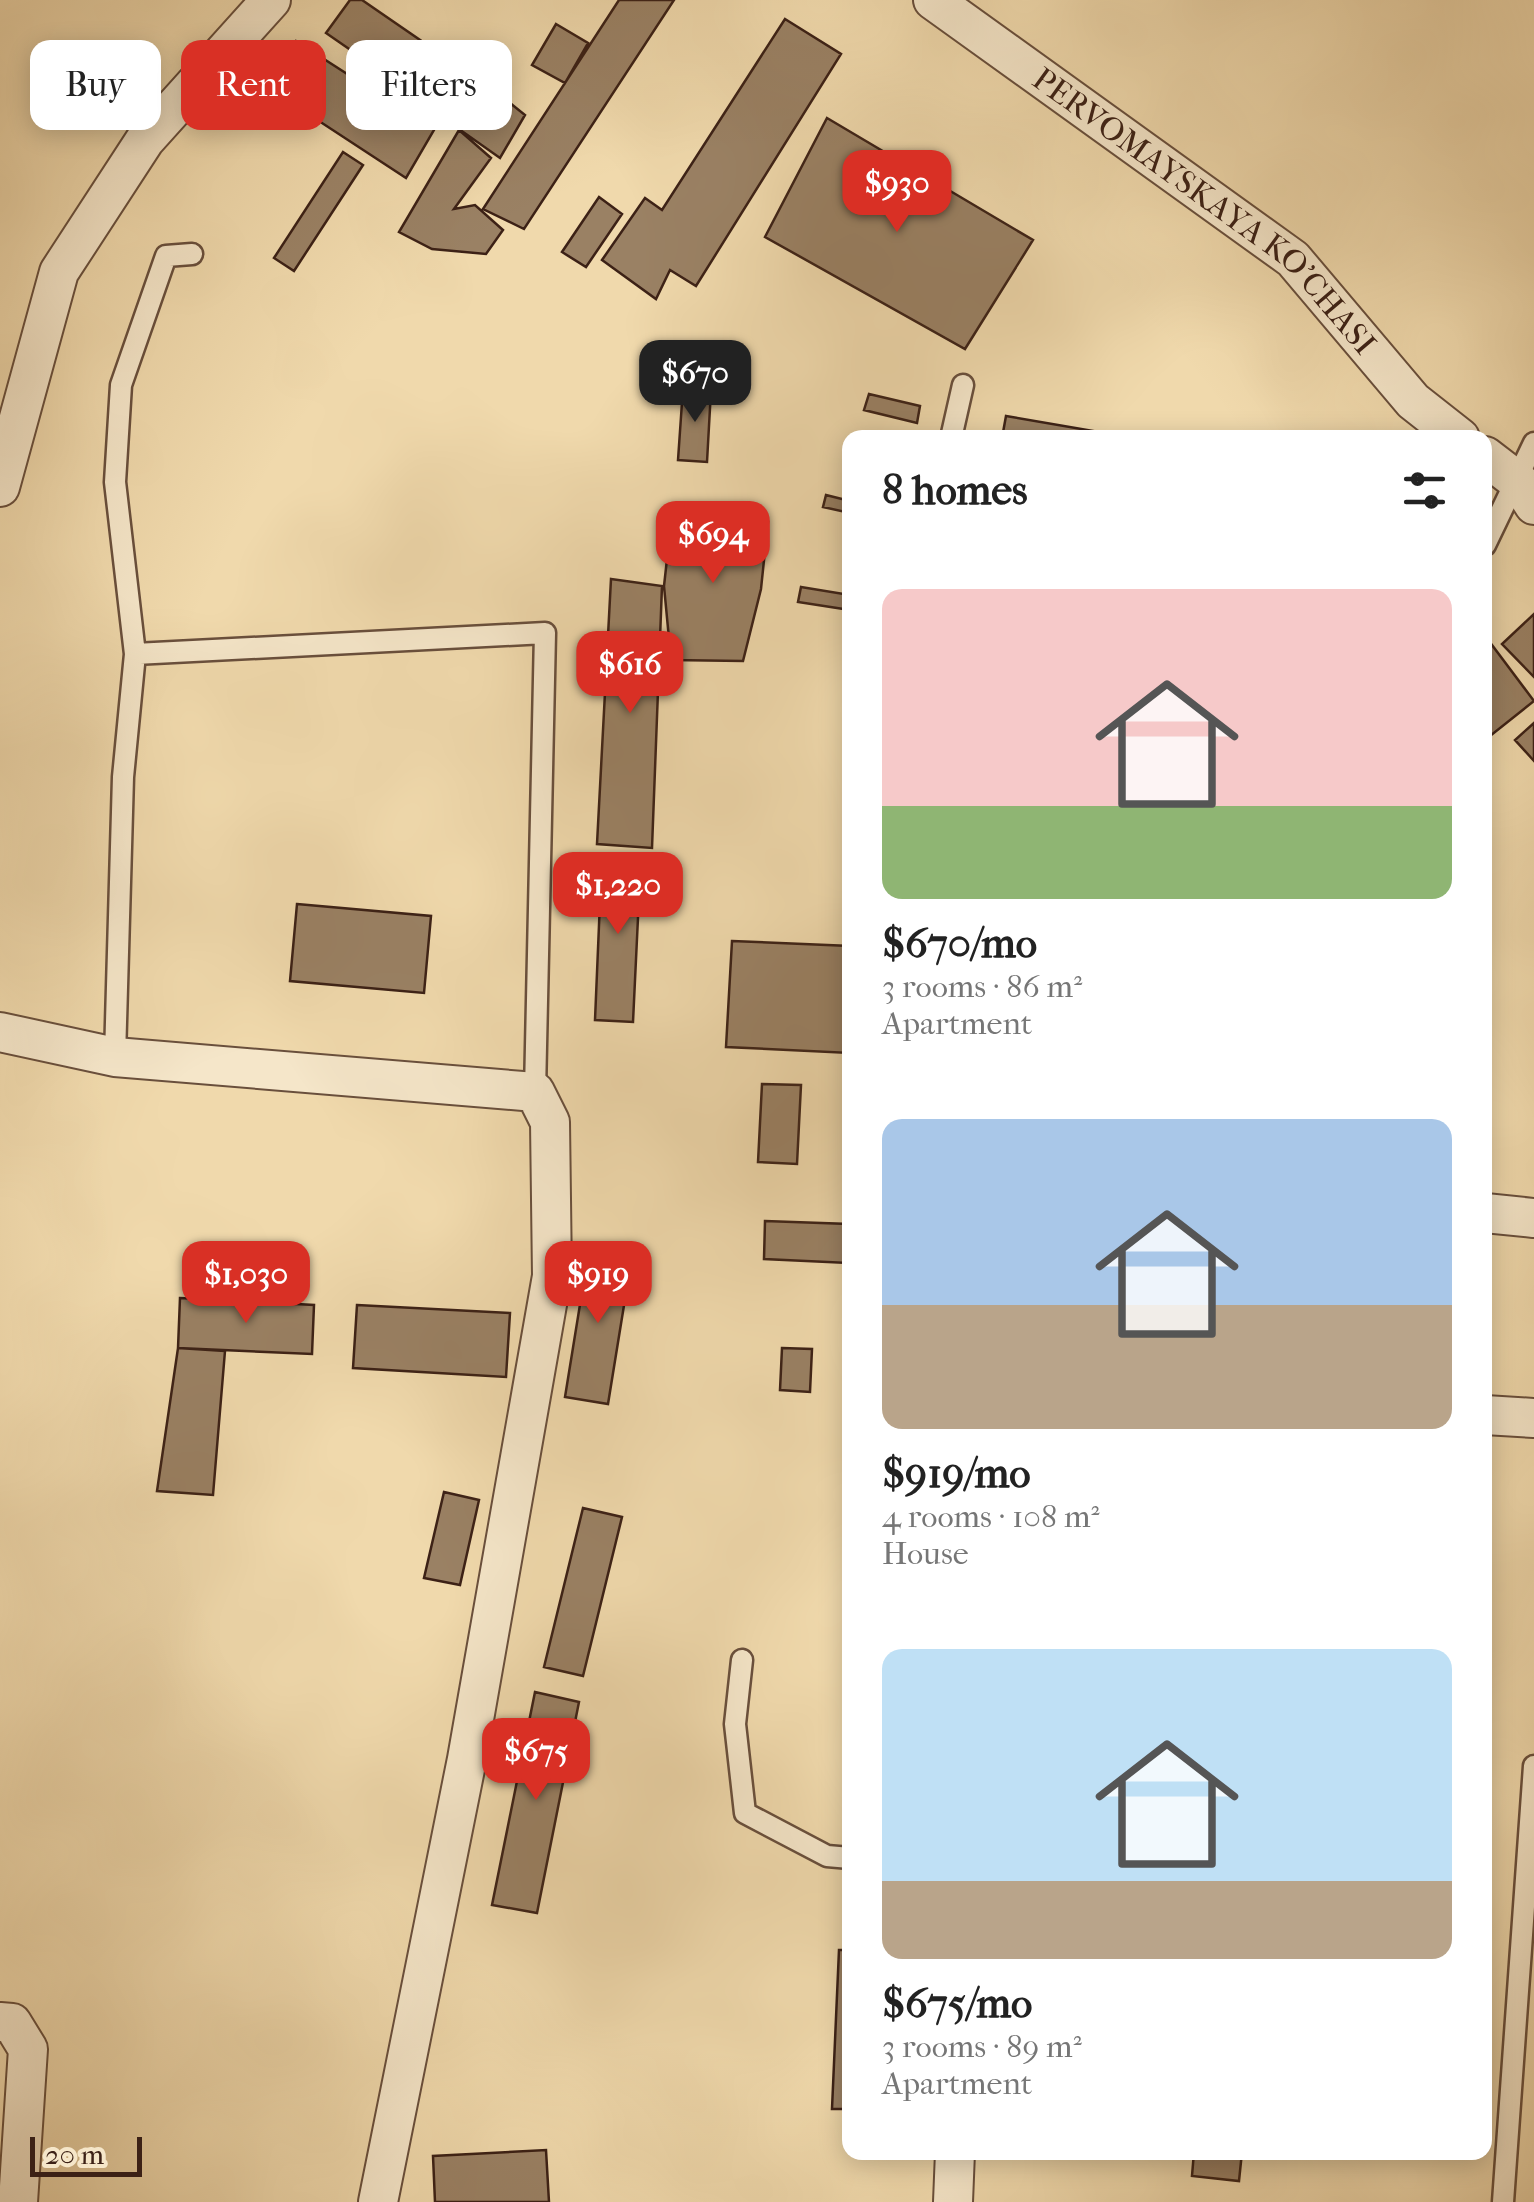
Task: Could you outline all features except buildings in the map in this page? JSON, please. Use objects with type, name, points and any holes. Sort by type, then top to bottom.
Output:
[{"type":"street","points":[[0,487],[59,272],[145,140],[272,0]]},
{"type":"street","name":"PERVOMAYSKAYA KO'CHASI","points":[[933,0],[1292,259],[1413,402],[1450,430]]},
{"type":"street","points":[[1492,462],[1526,493]]},
{"type":"street","points":[[0,1032],[115,1056],[535,1092],[550,1122],[552,1276],[467,1759],[378,2202]]},
{"type":"street","points":[[1492,1214],[1534,1218]]},
{"type":"street","points":[[1492,1415],[1534,1418]]},
{"type":"street","points":[[0,2022],[12,2023],[28,2049],[18,2202]]},
{"type":"street","points":[[953,2202],[954,2160]]},
{"type":"lane","points":[[115,1056],[123,777],[135,654],[115,482],[121,384],[166,256],[192,254]]},
{"type":"lane","points":[[953,430],[962,384]]},
{"type":"lane","points":[[1492,536],[1526,493],[1534,443]]},
{"type":"lane","points":[[135,654],[545,633],[535,1092]]},
{"type":"lane","points":[[742,1660],[734,1724],[745,1812],[827,1856],[842,1857]]},
{"type":"lane","points":[[1503,2202],[1534,1766]]}]
